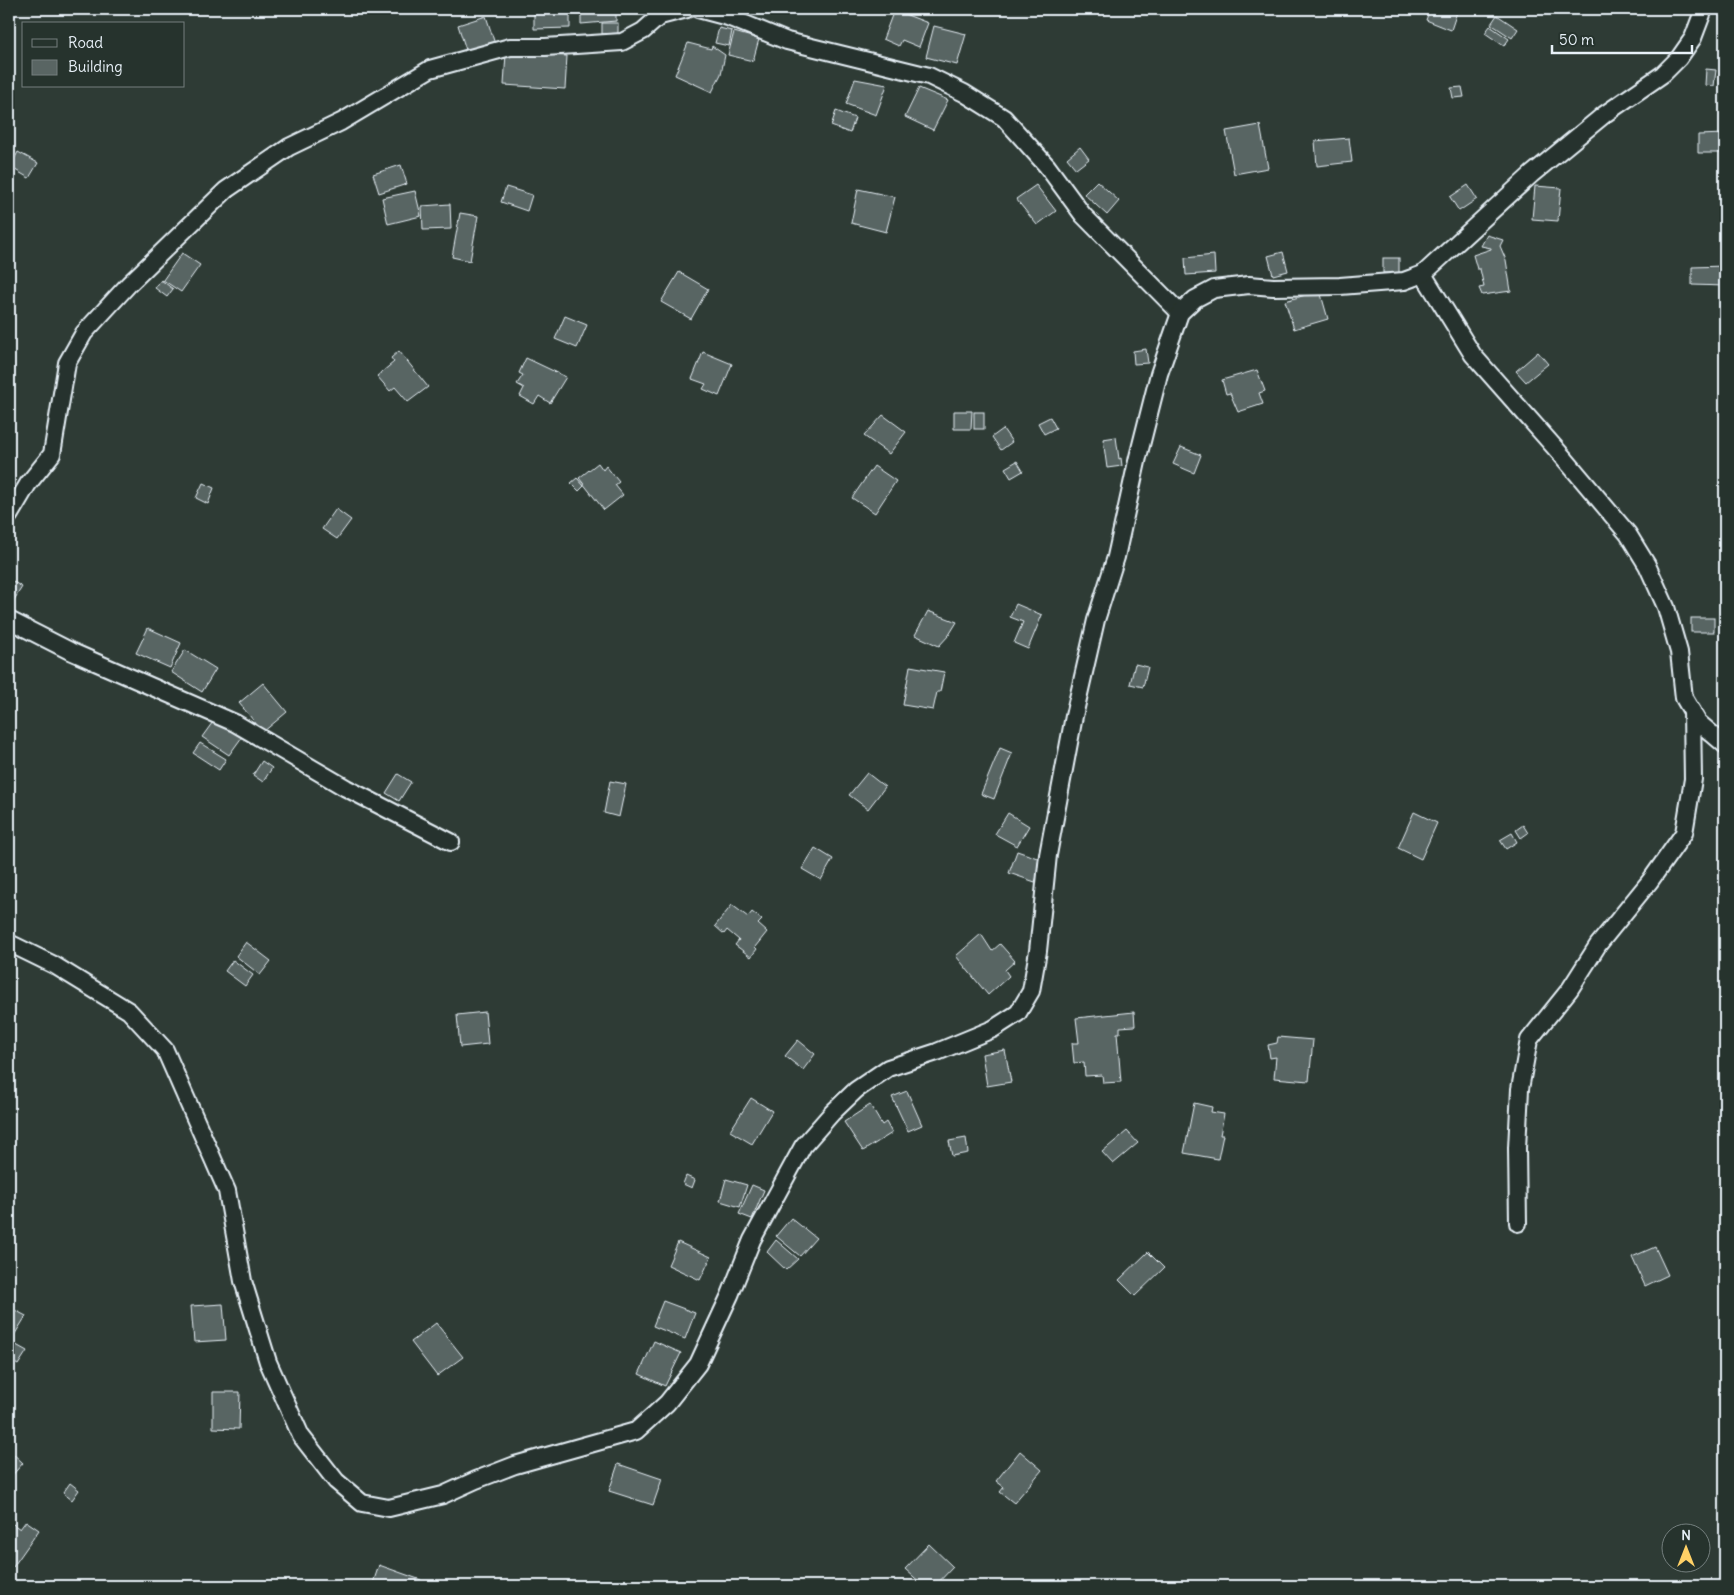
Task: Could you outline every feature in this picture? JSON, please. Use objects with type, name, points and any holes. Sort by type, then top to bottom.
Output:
[{"type":"street","points":[[9,516],[28,484],[52,454],[67,363],[84,333],[129,284],[226,190],[289,147],[341,122],[430,69],[510,46],[622,42],[643,31],[660,16],[687,9]]},
{"type":"street","points":[[698,9],[728,16],[787,41],[929,76],[1004,118],[1047,166],[1083,215],[1180,313]]},
{"type":"street","points":[[9,943],[54,966],[129,1011],[165,1050],[227,1191],[243,1281],[268,1362],[301,1436],[336,1481],[362,1503],[389,1508],[443,1495],[514,1465],[636,1431],[667,1403],[698,1364],[730,1295],[752,1240],[803,1146],[832,1112],[856,1090],[888,1068],[937,1052],[993,1029],[1018,1013],[1031,991],[1038,951],[1048,854],[1074,716],[1096,620],[1116,557],[1159,374],[1180,313],[1194,299],[1214,289],[1249,285],[1273,287],[1330,286],[1404,281],[1422,274],[1532,174],[1606,114],[1663,74],[1679,58],[1692,38],[1704,9]]},
{"type":"street","points":[[1422,274],[1473,355],[1621,526],[1647,565],[1666,607],[1679,652],[1684,698],[1698,722],[1725,745]]},
{"type":"street","points":[[9,620],[70,651],[235,723],[346,788],[451,842]]},
{"type":"street","points":[[1518,1222],[1517,1148],[1520,1089],[1529,1040],[1570,989],[1598,945],[1650,881],[1684,833],[1693,779],[1692,712]]},
{"type":"building","points":[[534,9],[570,9],[570,28],[534,29]]},
{"type":"building","points":[[581,9],[616,9],[616,21],[581,24]]},
{"type":"building","points":[[1430,9],[1448,9],[1457,12],[1451,30],[1426,20]]},
{"type":"building","points":[[894,10],[928,23],[919,47],[902,40],[899,46],[883,39]]},
{"type":"building","points":[[1497,15],[1518,29],[1512,38],[1491,24]]},
{"type":"building","points":[[486,16],[495,44],[467,53],[458,25]]},
{"type":"building","points":[[602,23],[618,23],[618,34],[602,34]]},
{"type":"building","points":[[934,26],[966,34],[957,65],[926,57]]},
{"type":"building","points":[[1490,26],[1509,39],[1504,46],[1485,33]]},
{"type":"building","points":[[719,28],[732,31],[729,46],[715,43]]},
{"type":"building","points":[[734,32],[759,39],[753,61],[728,55]]},
{"type":"building","points":[[688,43],[711,49],[712,46],[725,55],[721,74],[712,92],[675,75]]},
{"type":"building","points":[[506,53],[567,56],[565,89],[504,85]]},
{"type":"building","points":[[1706,69],[1716,70],[1714,86],[1705,85]]},
{"type":"building","points":[[855,79],[887,85],[876,115],[846,104]]},
{"type":"building","points":[[1462,87],[1464,97],[1453,98],[1451,88]]},
{"type":"building","points":[[919,88],[948,100],[933,130],[905,117]]},
{"type":"building","points":[[836,111],[855,118],[850,133],[831,126]]},
{"type":"building","points":[[1260,125],[1268,168],[1234,174],[1226,131]]},
{"type":"building","points":[[1725,134],[1725,153],[1698,153],[1698,135]]},
{"type":"building","points":[[1349,138],[1352,162],[1317,166],[1315,141]]},
{"type":"building","points":[[1080,147],[1089,159],[1076,169],[1067,158]]},
{"type":"building","points":[[18,152],[38,163],[29,178],[10,167]]},
{"type":"building","points":[[401,165],[407,184],[379,193],[373,174]]},
{"type":"building","points":[[1097,181],[1119,201],[1107,215],[1084,194]]},
{"type":"building","points":[[1036,185],[1056,211],[1037,225],[1016,199]]},
{"type":"building","points":[[1468,185],[1477,199],[1459,211],[1450,197]]},
{"type":"building","points":[[1535,186],[1561,188],[1558,221],[1532,219]]},
{"type":"building","points":[[506,187],[532,195],[527,211],[501,202]]},
{"type":"building","points":[[858,189],[895,197],[886,232],[851,223]]},
{"type":"building","points":[[415,191],[421,216],[388,224],[382,198]]},
{"type":"building","points":[[450,204],[451,229],[423,230],[422,206]]},
{"type":"building","points":[[460,213],[478,216],[470,261],[452,257]]},
{"type":"building","points":[[1487,235],[1503,240],[1500,246],[1506,260],[1511,291],[1482,295],[1479,288],[1484,287],[1480,269],[1477,269],[1473,255],[1491,249],[1481,246]]},
{"type":"building","points":[[1283,252],[1288,271],[1273,275],[1268,256]]},
{"type":"building","points":[[182,253],[200,265],[181,292],[163,280]]},
{"type":"building","points":[[1214,255],[1215,273],[1186,275],[1185,258]]},
{"type":"building","points":[[1383,258],[1399,258],[1399,273],[1383,273]]},
{"type":"building","points":[[1725,266],[1725,286],[1692,285],[1692,267]]},
{"type":"building","points":[[679,272],[708,289],[691,319],[661,302]]},
{"type":"building","points":[[161,280],[173,289],[167,297],[155,288]]},
{"type":"building","points":[[1320,291],[1328,319],[1294,329],[1285,301]]},
{"type":"building","points":[[565,316],[587,325],[577,348],[555,339]]},
{"type":"building","points":[[1146,349],[1148,363],[1134,364],[1133,351]]},
{"type":"building","points":[[399,351],[428,387],[408,402],[395,387],[390,391],[377,376],[394,362],[391,358]]},
{"type":"building","points":[[703,352],[732,364],[719,396],[703,389],[706,384],[692,379]]},
{"type":"building","points":[[1538,352],[1548,364],[1526,382],[1516,371]]},
{"type":"building","points":[[526,358],[566,377],[550,403],[539,396],[534,404],[520,396],[524,388],[517,384],[523,375],[519,373]]},
{"type":"building","points":[[1257,370],[1265,391],[1259,393],[1263,404],[1238,412],[1230,393],[1226,394],[1222,380]]},
{"type":"building","points":[[954,411],[972,411],[971,429],[954,429]]},
{"type":"building","points":[[974,412],[984,412],[984,429],[974,429]]},
{"type":"building","points":[[883,415],[906,432],[889,454],[864,436]]},
{"type":"building","points":[[1050,417],[1056,428],[1044,434],[1038,423]]},
{"type":"building","points":[[1003,429],[1012,442],[1001,450],[992,437]]},
{"type":"building","points":[[1116,437],[1119,459],[1121,458],[1122,466],[1107,468],[1103,439]]},
{"type":"building","points":[[1181,447],[1201,455],[1194,473],[1173,464]]},
{"type":"building","points":[[1017,461],[1023,471],[1011,478],[1005,468]]},
{"type":"building","points":[[598,463],[603,470],[606,466],[619,482],[615,485],[623,495],[604,510],[579,478]]},
{"type":"building","points":[[874,466],[896,481],[875,513],[852,498]]},
{"type":"building","points":[[577,478],[584,486],[579,491],[571,483]]},
{"type":"building","points":[[203,483],[214,488],[208,504],[196,498]]},
{"type":"building","points":[[336,509],[351,520],[337,539],[322,529]]},
{"type":"building","points":[[9,579],[22,587],[9,608]]},
{"type":"building","points":[[1016,604],[1042,615],[1028,649],[1014,643],[1023,622],[1010,617]]},
{"type":"building","points":[[928,611],[957,622],[939,646],[915,635]]},
{"type":"building","points":[[1691,618],[1714,618],[1714,632],[1691,632]]},
{"type":"building","points":[[148,628],[181,643],[170,668],[136,653]]},
{"type":"building","points":[[185,650],[216,669],[202,692],[171,672]]},
{"type":"building","points":[[1135,664],[1148,667],[1143,687],[1130,684]]},
{"type":"building","points":[[910,666],[944,672],[940,692],[937,692],[933,710],[903,705]]},
{"type":"building","points":[[263,683],[287,712],[263,732],[239,703]]},
{"type":"building","points":[[215,719],[242,737],[229,755],[202,737]]},
{"type":"building","points":[[200,743],[226,759],[219,770],[193,753]]},
{"type":"building","points":[[1000,748],[1012,753],[994,799],[981,794]]},
{"type":"building","points":[[262,761],[272,768],[263,782],[253,775]]},
{"type":"building","points":[[867,773],[885,787],[868,809],[849,795]]},
{"type":"building","points":[[398,774],[411,782],[399,801],[386,793]]},
{"type":"building","points":[[610,781],[626,784],[619,817],[604,813]]},
{"type":"building","points":[[1414,812],[1437,823],[1421,859],[1398,848]]},
{"type":"building","points":[[1008,813],[1029,826],[1017,846],[995,834]]},
{"type":"building","points":[[1523,825],[1528,833],[1521,838],[1516,830]]},
{"type":"building","points":[[1512,833],[1517,842],[1506,849],[1500,840]]},
{"type":"building","points":[[815,848],[833,859],[821,880],[802,869]]},
{"type":"building","points":[[1017,851],[1043,860],[1035,882],[1009,873]]},
{"type":"building","points":[[732,905],[748,917],[752,912],[762,920],[758,924],[767,932],[755,947],[757,949],[751,957],[735,945],[739,940],[727,930],[724,934],[715,926]]},
{"type":"building","points":[[981,934],[992,951],[1000,944],[1015,961],[1005,970],[1009,976],[988,995],[956,956]]},
{"type":"building","points":[[246,942],[271,961],[260,975],[236,956]]},
{"type":"building","points":[[233,960],[253,975],[245,986],[225,971]]},
{"type":"building","points":[[485,1012],[488,1044],[460,1047],[457,1015]]},
{"type":"building","points":[[1134,1012],[1135,1026],[1120,1027],[1120,1033],[1117,1033],[1121,1082],[1103,1083],[1102,1075],[1085,1076],[1084,1062],[1074,1063],[1072,1043],[1079,1043],[1076,1018]]},
{"type":"building","points":[[1278,1037],[1313,1040],[1309,1081],[1274,1078],[1276,1057],[1270,1058],[1268,1045],[1277,1043]]},
{"type":"building","points":[[798,1040],[815,1054],[803,1070],[785,1056]]},
{"type":"building","points":[[1005,1050],[1011,1082],[987,1086],[982,1054]]},
{"type":"building","points":[[907,1091],[922,1125],[908,1131],[892,1097]]},
{"type":"building","points":[[751,1098],[772,1111],[752,1144],[730,1131]]},
{"type":"building","points":[[1194,1103],[1212,1107],[1211,1112],[1224,1114],[1220,1135],[1223,1135],[1218,1159],[1184,1153]]},
{"type":"building","points":[[870,1105],[882,1125],[886,1122],[892,1133],[863,1151],[844,1122]]},
{"type":"building","points":[[1127,1131],[1138,1143],[1113,1164],[1102,1152]]},
{"type":"building","points":[[966,1138],[968,1153],[952,1156],[949,1141]]},
{"type":"building","points":[[686,1176],[695,1180],[692,1188],[683,1184]]},
{"type":"building","points":[[726,1179],[747,1185],[740,1207],[720,1201]]},
{"type":"building","points":[[752,1185],[764,1190],[752,1219],[739,1214]]},
{"type":"building","points":[[791,1218],[816,1238],[800,1256],[776,1236]]},
{"type":"building","points":[[776,1240],[798,1259],[786,1270],[767,1252]]},
{"type":"building","points":[[678,1242],[711,1257],[700,1280],[668,1265]]},
{"type":"building","points":[[1655,1247],[1668,1275],[1645,1286],[1632,1257]]},
{"type":"building","points":[[1148,1252],[1164,1268],[1135,1296],[1119,1280]]},
{"type":"building","points":[[663,1301],[695,1313],[685,1339],[653,1326]]},
{"type":"building","points":[[223,1304],[226,1340],[194,1342],[191,1306]]},
{"type":"building","points":[[9,1307],[26,1316],[13,1337],[9,1334]]},
{"type":"building","points":[[436,1323],[463,1357],[437,1376],[411,1342]]},
{"type":"building","points":[[9,1341],[27,1351],[18,1365],[9,1360]]},
{"type":"building","points":[[654,1341],[681,1353],[665,1386],[639,1374]]},
{"type":"building","points":[[213,1392],[240,1392],[239,1429],[213,1428]]},
{"type":"building","points":[[9,1450],[23,1463],[9,1479]]},
{"type":"building","points":[[1020,1451],[1042,1470],[1014,1503],[1000,1492],[1004,1487],[996,1481]]},
{"type":"building","points":[[618,1464],[662,1479],[653,1505],[609,1491]]},
{"type":"building","points":[[70,1483],[79,1490],[72,1500],[63,1493]]},
{"type":"building","points":[[26,1521],[39,1530],[13,1567],[9,1564],[9,1525],[10,1522],[20,1529]]},
{"type":"building","points":[[929,1544],[953,1567],[935,1586],[924,1586],[905,1569]]},
{"type":"building","points":[[379,1565],[421,1580],[419,1586],[372,1586]]}]
